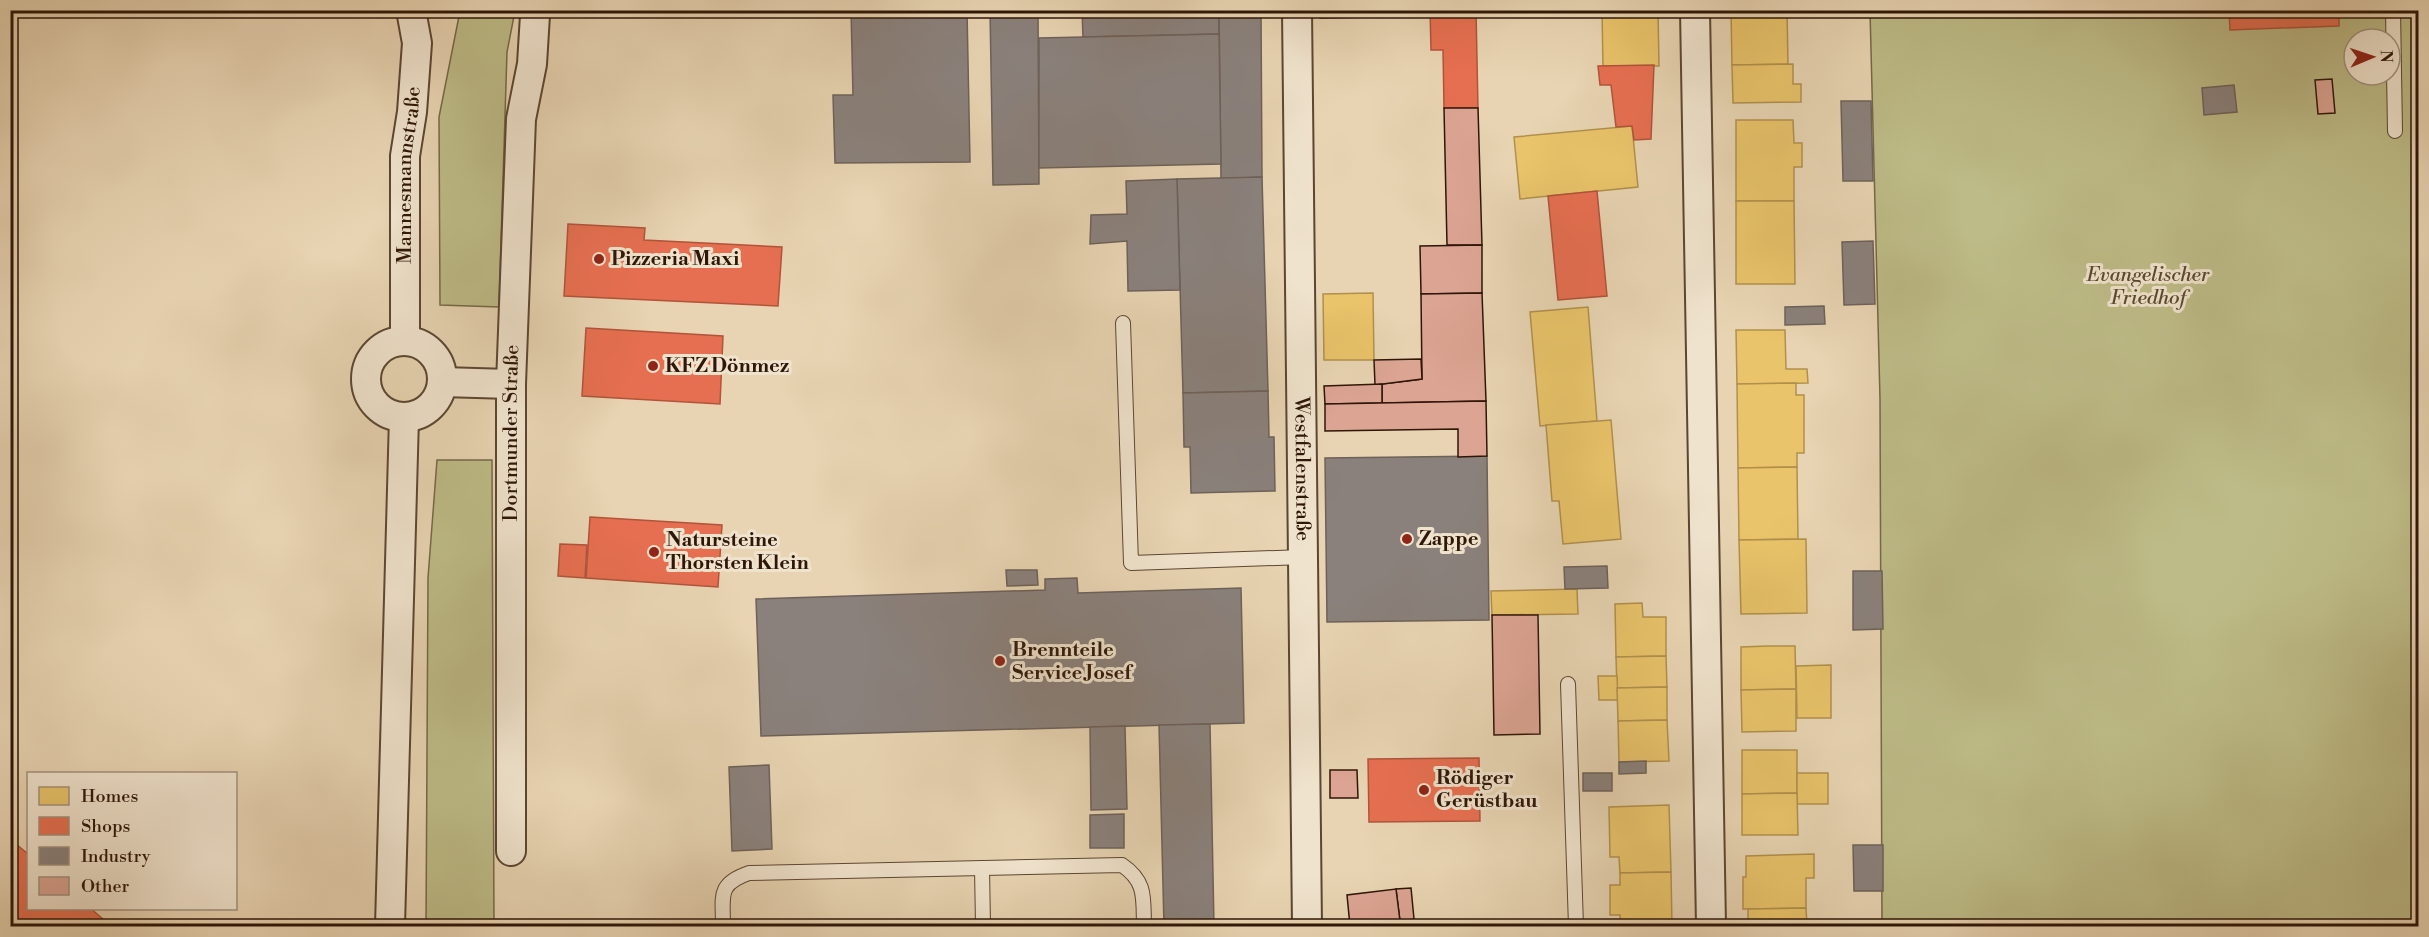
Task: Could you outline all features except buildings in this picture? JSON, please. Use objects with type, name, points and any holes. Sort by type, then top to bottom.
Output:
[{"type":"street","name":"Mannesmannstraße","points":[[405,341],[405,156],[412,112],[417,43],[411,10]]},
{"type":"street","name":"Westfalenstraße","points":[[1297,10],[1307,927]]},
{"type":"street","points":[[1695,10],[1711,927]]},
{"type":"street","name":"Dortmunder Straße","points":[[511,851],[511,384],[520,119],[532,64],[535,15]]},
{"type":"street","points":[[405,341],[420,344],[432,354],[440,367],[442,382],[439,393],[425,410],[404,417],[391,415],[372,400],[367,389],[366,376],[368,365],[374,355],[383,347],[394,342],[405,341]]},
{"type":"street","points":[[442,382],[511,384]]},
{"type":"street","points":[[390,927],[404,417]]},
{"type":"lane","points":[[2393,10],[2395,130]]},
{"type":"lane","points":[[1123,323],[1131,563],[1303,557]]},
{"type":"lane","points":[[1568,684],[1576,927]]},
{"type":"lane","points":[[723,927],[723,893],[732,879],[750,873],[1122,864],[1140,881],[1143,893],[1144,927]]},
{"type":"lane","points":[[982,868],[983,927]]},
{"type":"green space","points":[[460,11],[515,11],[507,52],[499,307],[440,305],[439,117]]},
{"type":"green space","name":"Evangelischer Friedhof","points":[[1870,11],[2418,11],[2418,926],[1882,926],[1880,399]]},
{"type":"green space","points":[[437,460],[492,460],[494,926],[426,926],[428,578]]},
{"type":"place","name":"Pizzeria Maxi","points":[[599,259]]},
{"type":"place","name":"KFZ Dönmez","points":[[653,366]]},
{"type":"place","name":"Zappe","points":[[1407,539]]},
{"type":"place","name":"Natursteine Thorsten Klein","points":[[654,552]]},
{"type":"place","name":"Brennteile Service Josef","points":[[1000,661]]},
{"type":"place","name":"Rödiger Gerüstbau","points":[[1424,790]]}]
